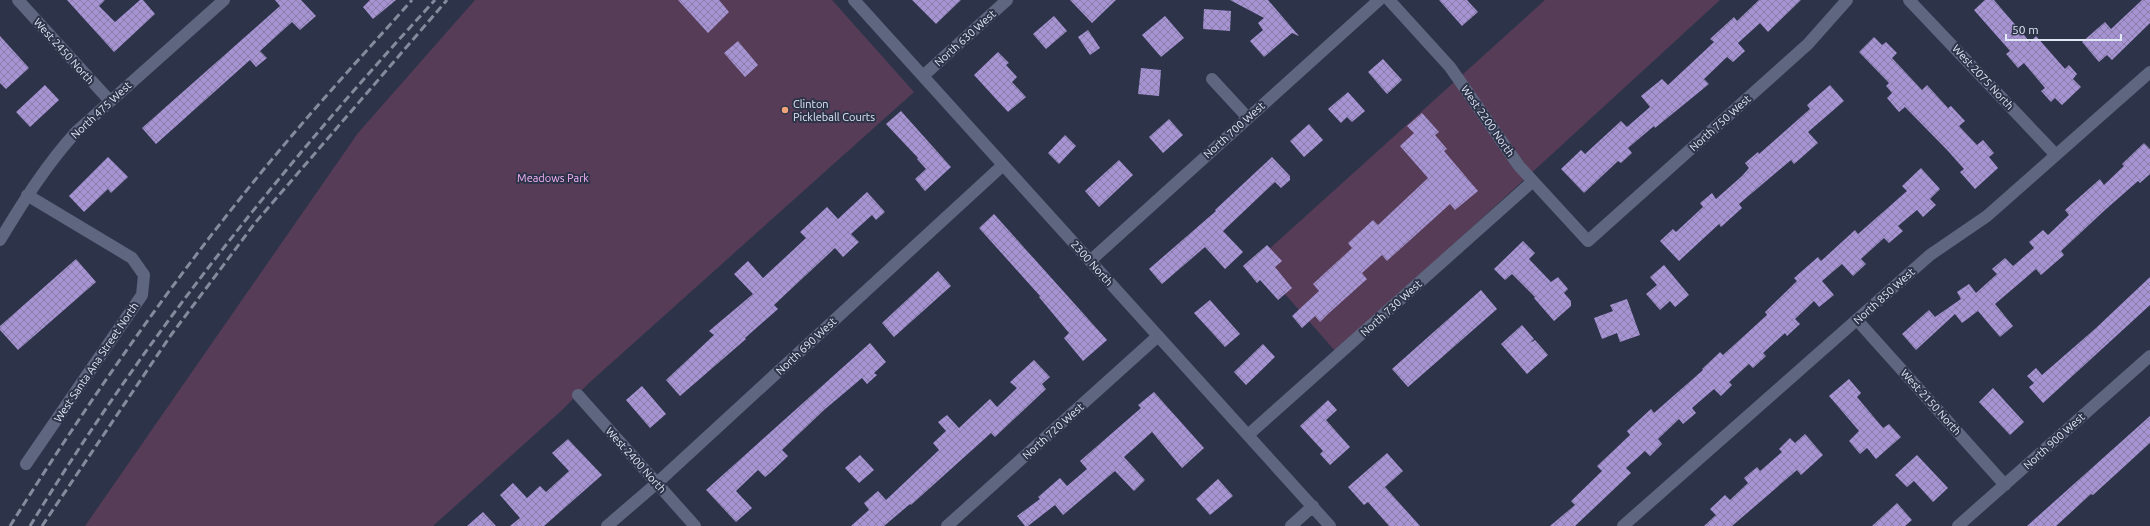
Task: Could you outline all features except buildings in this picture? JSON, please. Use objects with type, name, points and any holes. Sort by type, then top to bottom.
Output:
[{"type":"street","name":"West 2450 North","points":[[18,0],[110,101]]},
{"type":"street","name":"North 475 West","points":[[0,240],[27,195],[55,154],[76,132],[110,101],[224,0]]},
{"type":"street","name":"2300 North","points":[[854,0],[1330,526]]},
{"type":"street","name":"North 630 West","points":[[923,76],[1007,0]]},
{"type":"street","name":"North 700 West","points":[[1090,260],[1378,0]]},
{"type":"street","name":"West 2200 North","points":[[1389,0],[1450,67],[1519,166],[1588,241]]},
{"type":"street","name":"North 750 West","points":[[1588,241],[1808,44],[1847,0]]},
{"type":"street","name":"West 2075 North","points":[[1909,0],[2056,155]]},
{"type":"street","name":"North 850 West","points":[[1623,526],[1930,255],[1987,216],[2150,72]]},
{"type":"street","points":[[1212,79],[1248,118]]},
{"type":"street","name":"North 690 West","points":[[607,526],[657,483],[1003,165]]},
{"type":"street","name":"North 730 West","points":[[1248,435],[1533,181]]},
{"type":"street","name":"West Santa Ana Street North","points":[[26,464],[142,295],[144,275],[132,258],[27,195]]},
{"type":"street","name":"West 2150 North","points":[[1857,320],[2005,485]]},
{"type":"street","name":"North 720 West","points":[[947,526],[1158,336]]},
{"type":"street","name":"North 900 West","points":[[1958,526],[2150,356]]},
{"type":"street","name":"West 2400 North","points":[[578,395],[695,526]]},
{"type":"street","points":[[1291,526],[1313,506]]},
{"type":"green space","name":"Meadows Park","points":[[475,0],[832,0],[914,92],[589,383],[561,411],[433,526],[85,526],[358,133]]},
{"type":"green space","points":[[1545,0],[1720,0],[1336,352],[1256,261]]},
{"type":"railway","points":[[10,526],[110,374],[145,324],[218,226],[309,115],[412,0]]},
{"type":"railway","points":[[30,526],[74,456],[169,319],[220,253],[325,124],[435,0]]},
{"type":"railway","points":[[42,526],[171,335],[255,223],[447,0]]},
{"type":"place","name":"Clinton Pickleball Courts","points":[[785,110]]}]
